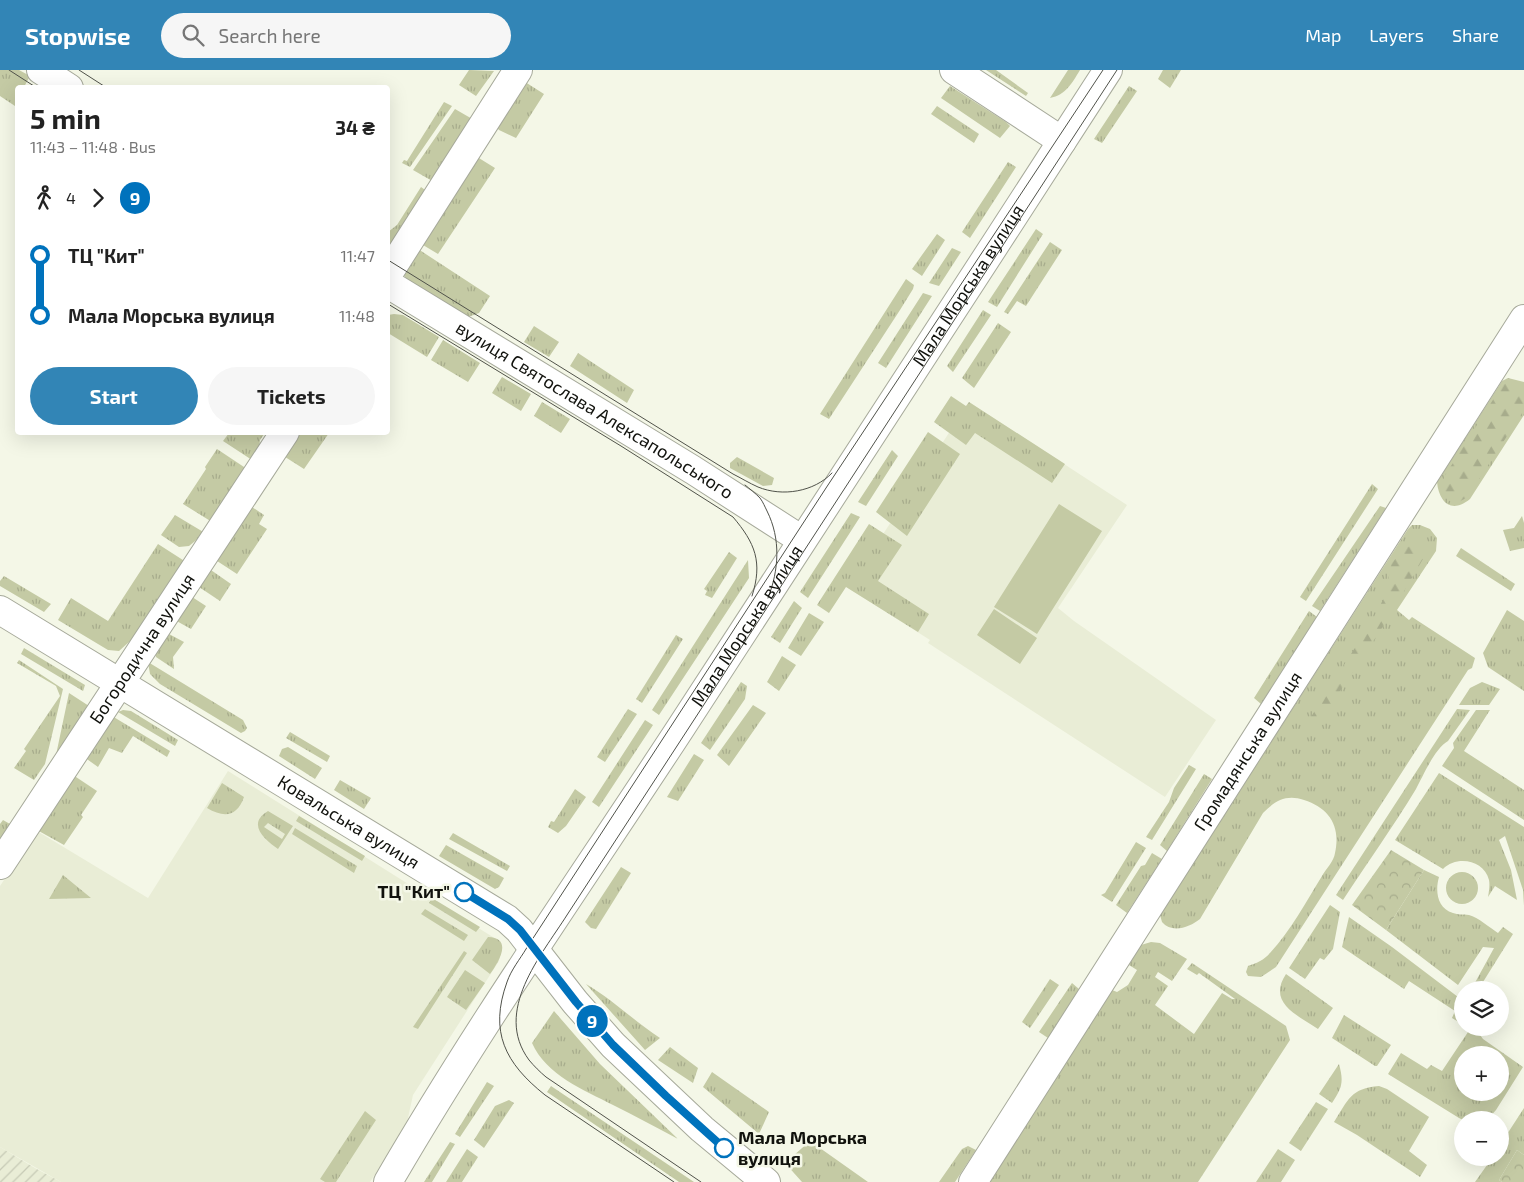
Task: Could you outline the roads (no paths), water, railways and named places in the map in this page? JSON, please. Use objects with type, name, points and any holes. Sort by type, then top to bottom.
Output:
[{"type":"street","points":[[41,70],[64,85]]},
{"type":"street","points":[[390,271],[518,70]]},
{"type":"street","points":[[954,70],[1062,141]]},
{"type":"street","name":"Мала Морська вулиця","points":[[388,1182],[424,1120],[534,948],[678,732],[1108,70]]},
{"type":"street","name":"вулиця Святослава Алексапольського","points":[[390,285],[693,470],[802,540]]},
{"type":"street","name":"Громадянська вулиця","points":[[973,1182],[1524,319]]},
{"type":"street","name":"Богородична вулиця","points":[[0,865],[283,435]]},
{"type":"street","name":"Ковальська вулиця","points":[[0,610],[494,910],[520,930],[570,995],[613,1045],[695,1122],[766,1182]]},
{"type":"tram line","points":[[9,70],[32,85]]},
{"type":"tram line","points":[[79,70],[102,85]]},
{"type":"tram line","points":[[674,1182],[545,1095],[520,1071],[504,1045],[501,1031],[500,1016],[507,982],[516,965],[826,488],[1103,70]]},
{"type":"tram line","points":[[701,1182],[546,1077],[529,1060],[519,1041],[516,1022],[518,1003],[525,984],[545,948],[1117,70]]},
{"type":"tram line","points":[[390,261],[733,474],[755,485],[777,492],[797,491],[816,485],[832,473]]},
{"type":"tram line","points":[[390,305],[621,446],[733,517],[752,544],[755,554],[757,573],[752,596]]},
{"type":"tram line","points":[[745,485],[761,500],[775,532],[776,566],[768,598]]},
{"type":"place","name":"ТЦ \"Кит\"","points":[[464,892]]},
{"type":"place","name":"Мала Морська вулиця","points":[[724,1148]]}]
